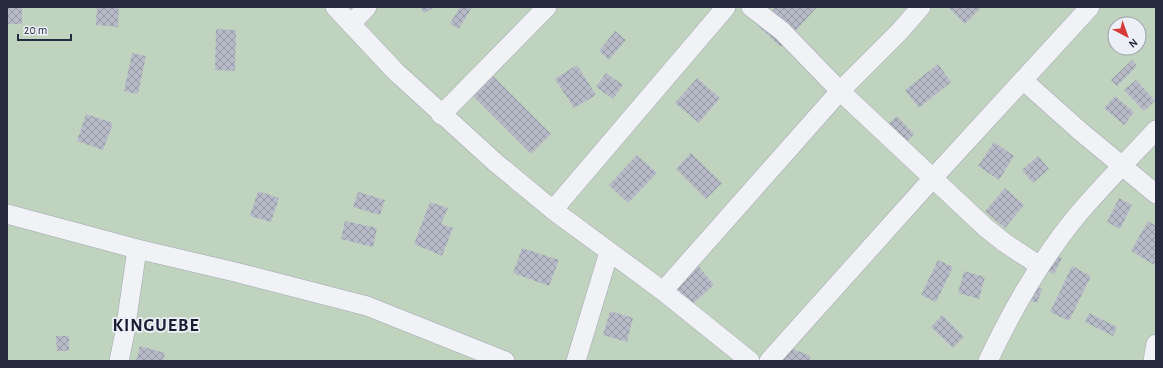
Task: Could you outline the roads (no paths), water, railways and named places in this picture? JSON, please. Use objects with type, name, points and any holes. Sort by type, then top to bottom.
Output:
[{"type":"street","points":[[334,7],[396,72],[496,163],[553,210],[663,291],[750,361]]},
{"type":"street","points":[[351,24],[367,7]]},
{"type":"street","points":[[442,115],[547,7]]},
{"type":"street","points":[[553,210],[726,7]]},
{"type":"street","points":[[751,7],[782,31],[840,91],[986,228],[1004,243],[1040,266]]},
{"type":"street","points":[[663,291],[840,91],[900,31],[920,7]]},
{"type":"street","points":[[768,361],[1090,7]]},
{"type":"street","points":[[1024,81],[1156,194]]},
{"type":"street","points":[[988,361],[1016,304],[1040,266],[1075,218],[1156,130]]},
{"type":"street","points":[[7,214],[137,249],[235,272],[367,306],[505,361]]},
{"type":"street","points":[[119,361],[125,332],[137,249]]},
{"type":"street","points":[[576,361],[609,252]]},
{"type":"street","points":[[1153,361],[1156,344]]},
{"type":"district","name":"KINGUEBE","points":[[156,325]]}]
